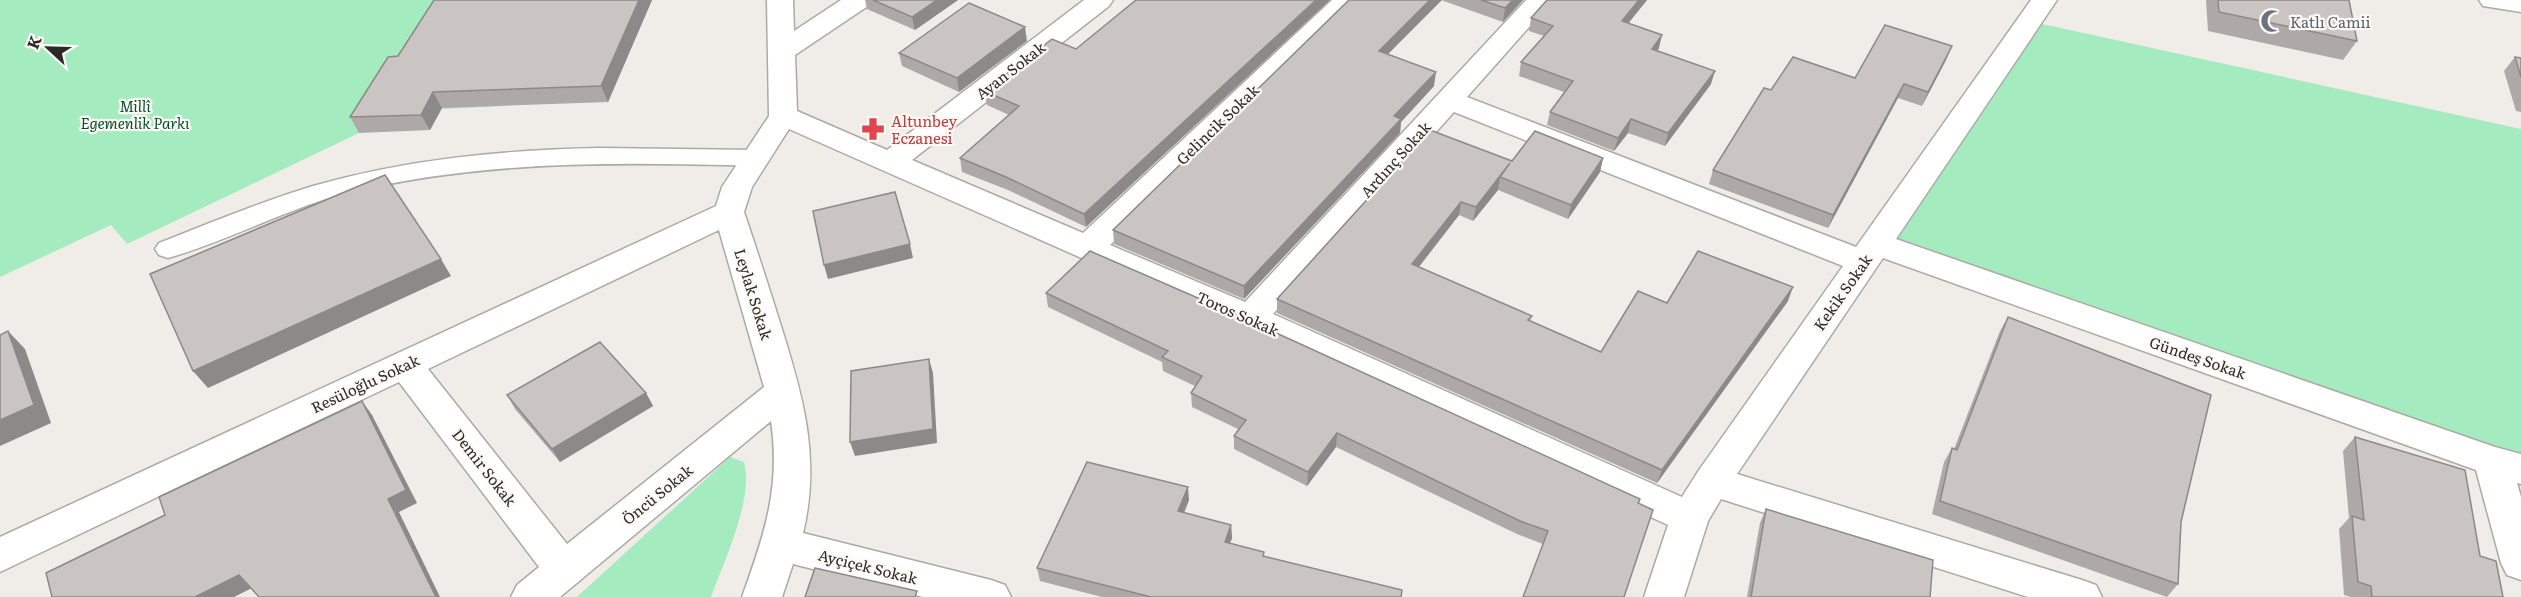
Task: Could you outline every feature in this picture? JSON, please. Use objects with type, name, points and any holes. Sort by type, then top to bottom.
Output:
[{"type":"street","points":[[729,212],[737,187],[783,116],[780,0]]},
{"type":"street","points":[[781,52],[859,0]]},
{"type":"street","name":"Ayan Sokak","points":[[891,162],[1100,0]]},
{"type":"street","name":"Gelincik Sokak","points":[[1088,247],[1347,0]]},
{"type":"street","name":"Ardınç Sokak","points":[[1250,318],[1540,0]]},
{"type":"street","name":"Kekik Sokak","points":[[1664,597],[1690,518],[1712,481],[2044,0]]},
{"type":"street","points":[[2492,0],[2521,4]]},
{"type":"street","name":"Gündeş Sokak","points":[[1448,100],[1869,253],[2506,465]]},
{"type":"street","name":"Toros Sokak","points":[[783,116],[1250,318],[1690,518]]},
{"type":"street","name":"Resüloğlu Sokak","points":[[0,555],[729,212]]},
{"type":"street","name":"Leylak Sokak","points":[[729,212],[784,390],[791,430],[793,467],[791,498],[780,544],[762,597]]},
{"type":"street","name":"Demir Sokak","points":[[405,364],[564,570]]},
{"type":"street","name":"Öncü Sokak","points":[[531,597],[784,390]]},
{"type":"street","points":[[2506,465],[2521,563]]},
{"type":"street","points":[[1712,481],[2082,597]]},
{"type":"street","name":"Ayçiçek Sokak","points":[[780,544],[991,597]]},
{"type":"lane","points":[[168,249],[295,200],[392,174],[454,164],[524,157],[612,154],[756,158]]},
{"type":"green space","name":"Millî Egemenlik Parkı","points":[[0,0],[560,0],[505,106],[441,109],[463,70],[397,72],[359,133],[127,244],[111,225],[0,277]]},
{"type":"green space","points":[[2029,21],[2521,129],[2521,469],[1876,244]]},
{"type":"green space","points":[[730,457],[744,462],[745,494],[736,530],[711,597],[577,597]]},
{"type":"building","points":[[434,0],[639,0],[601,86],[433,92],[421,115],[350,117],[388,57],[398,56]]},
{"type":"building","points":[[873,0],[937,0],[912,17]]},
{"type":"building","points":[[1136,0],[1316,0],[1084,214],[960,158],[1019,106],[984,91],[1052,39],[1076,49]]},
{"type":"building","points":[[1349,0],[1430,0],[1379,51],[1436,72],[1394,116],[1401,119],[1244,286],[1113,230]]},
{"type":"building","points":[[1481,0],[1513,0],[1505,8]]},
{"type":"building","points":[[1547,0],[1639,0],[1622,21],[1662,35],[1652,49],[1715,71],[1668,133],[1631,119],[1618,138],[1550,112],[1573,81],[1521,62],[1553,26],[1531,18]]},
{"type":"building","points":[[2218,0],[2349,0],[2357,41],[2219,12]]},
{"type":"building","points":[[969,3],[1025,27],[957,78],[899,53]]},
{"type":"building","points":[[1885,25],[1952,46],[1928,92],[1904,84],[1833,215],[1713,170],[1764,88],[1771,90],[1793,57],[1855,78]]},
{"type":"building","points":[[2515,57],[2521,58],[2521,77]]},
{"type":"building","points":[[1430,130],[1512,161],[1535,131],[1603,158],[1571,205],[1500,177],[1510,163],[1476,207],[1461,202],[1412,264],[1532,316],[1528,320],[1601,352],[1638,291],[1667,303],[1698,251],[1793,287],[1662,470],[1277,299]]},
{"type":"building","points":[[385,175],[441,259],[193,371],[150,274]]},
{"type":"building","points":[[895,192],[910,244],[824,265],[813,211]]},
{"type":"building","points":[[1090,251],[1237,315],[1640,499],[1638,503],[1653,510],[1624,597],[1523,597],[1548,531],[1520,521],[1337,433],[1308,472],[1234,436],[1246,420],[1191,393],[1202,376],[1162,357],[1168,351],[1046,293]]},
{"type":"building","points":[[2008,317],[2211,395],[2181,522],[2178,584],[1940,501],[1952,448],[1957,450]]},
{"type":"building","points":[[8,331],[34,405],[0,420],[0,335]]},
{"type":"building","points":[[600,342],[646,393],[552,449],[507,395]]},
{"type":"building","points":[[929,359],[933,429],[850,442],[851,371]]},
{"type":"building","points":[[362,401],[406,490],[388,499],[436,597],[259,597],[239,575],[195,597],[52,597],[46,573],[165,515],[159,497]]},
{"type":"building","points":[[2355,437],[2465,470],[2480,556],[2496,561],[2503,597],[2372,597],[2371,586],[2358,582],[2352,516],[2364,520]]},
{"type":"building","points":[[1087,462],[1188,487],[1178,511],[1231,525],[1225,542],[1264,552],[1263,556],[1402,590],[1401,597],[1151,597],[1037,568]]},
{"type":"building","points":[[1766,509],[1933,560],[1930,597],[1751,597]]},
{"type":"building","points":[[815,568],[917,591],[915,597],[805,597]]},
{"type":"place","name":"Katlı Camii","points":[[2272,21]]},
{"type":"place","name":"Altunbey Eczanesi","points":[[873,129]]}]
